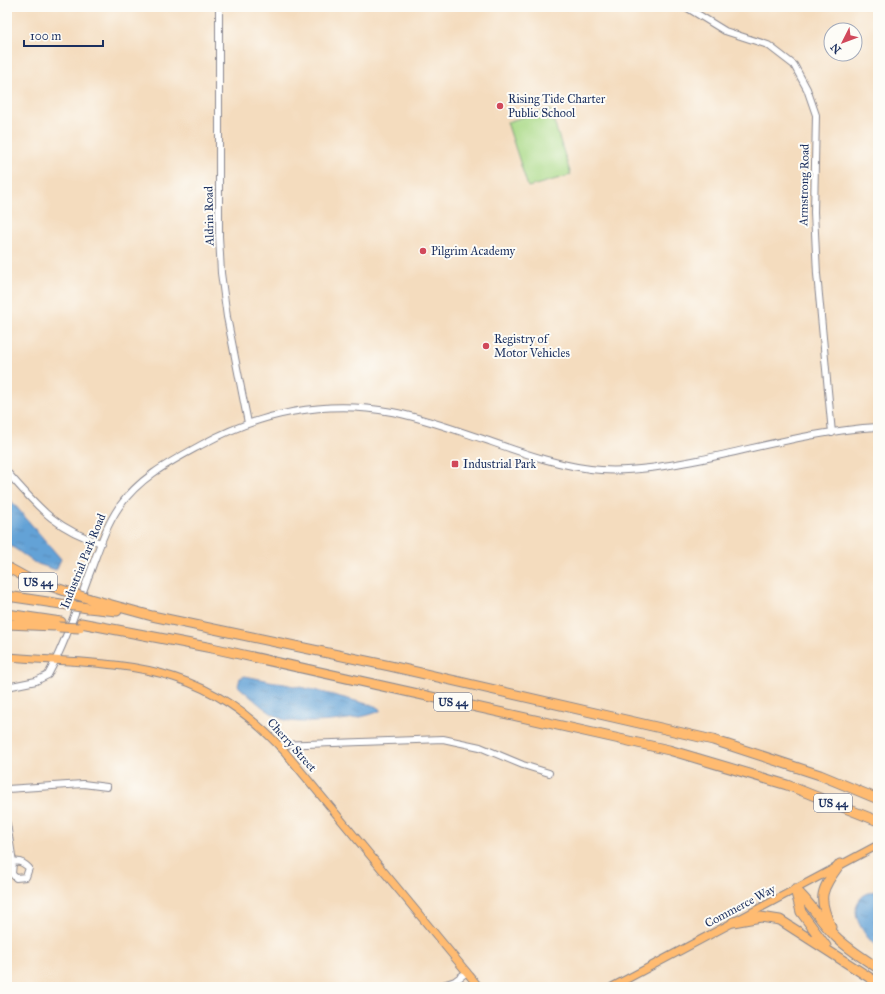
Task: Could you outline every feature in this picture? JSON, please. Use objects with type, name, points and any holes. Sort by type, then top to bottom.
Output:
[{"type":"highway","name":"US 44","points":[[7,567],[27,578],[71,593],[89,603],[390,666],[713,740],[820,775],[878,799]]},
{"type":"highway","points":[[7,596],[68,605],[89,603]]},
{"type":"highway","points":[[7,614],[60,624]]},
{"type":"highway","points":[[7,624],[60,624]]},
{"type":"highway","name":"US 44","points":[[60,624],[117,629],[669,750],[787,785],[878,821]]},
{"type":"highway","points":[[835,936],[823,908],[821,899],[826,884],[840,864]]},
{"type":"highway","points":[[794,889],[809,902],[835,936],[849,949],[878,968]]},
{"type":"highway","points":[[794,889],[804,918],[825,944],[839,957]]},
{"type":"highway","points":[[733,922],[761,917],[780,920],[878,983]]},
{"type":"main road","name":"Cherry Street","points":[[7,657],[120,665],[160,672],[178,677],[207,689],[237,708],[260,726],[279,745],[479,987]]},
{"type":"main road","name":"Commerce Way","points":[[612,987],[878,845]]},
{"type":"street","name":"Aldrin Road","points":[[219,7],[219,236],[221,273],[227,317],[248,423]]},
{"type":"street","name":"Armstrong Road","points":[[686,7],[709,23],[725,31],[768,45],[794,65],[807,89],[816,115],[814,212],[832,433]]},
{"type":"street","name":"Industrial Park Road","points":[[7,687],[44,678],[48,675],[101,543],[112,519],[126,497],[142,481],[165,466],[210,440],[248,423],[279,414],[309,409],[340,407],[373,409],[420,418],[547,460],[580,467],[613,470],[670,466],[832,433],[860,428],[878,427]]},
{"type":"street","points":[[7,472],[40,510],[50,518],[71,532],[101,543]]},
{"type":"street","points":[[279,745],[443,739],[463,742],[480,747],[523,765],[549,773]]},
{"type":"street","points":[[7,789],[83,784],[107,787]]},
{"type":"street","points":[[7,824],[13,862]]},
{"type":"street","points":[[437,987],[455,981],[467,972]]},
{"type":"green space","points":[[550,109],[571,175],[528,187],[507,122]]},
{"type":"water","points":[[7,496],[61,559],[56,570],[35,563],[7,543]]},
{"type":"water","points":[[245,676],[314,690],[375,706],[381,710],[362,717],[332,721],[302,722],[282,719],[264,708],[238,686],[240,678]]},
{"type":"water","points":[[878,890],[878,948],[864,932],[857,918],[856,911],[857,904],[863,896]]},
{"type":"place","name":"Rising Tide Charter Public School","points":[[500,106]]},
{"type":"place","name":"Pilgrim Academy","points":[[423,251]]},
{"type":"place","name":"Registry of Motor Vehicles","points":[[486,346]]},
{"type":"place","name":"Industrial Park","points":[[455,464]]}]
